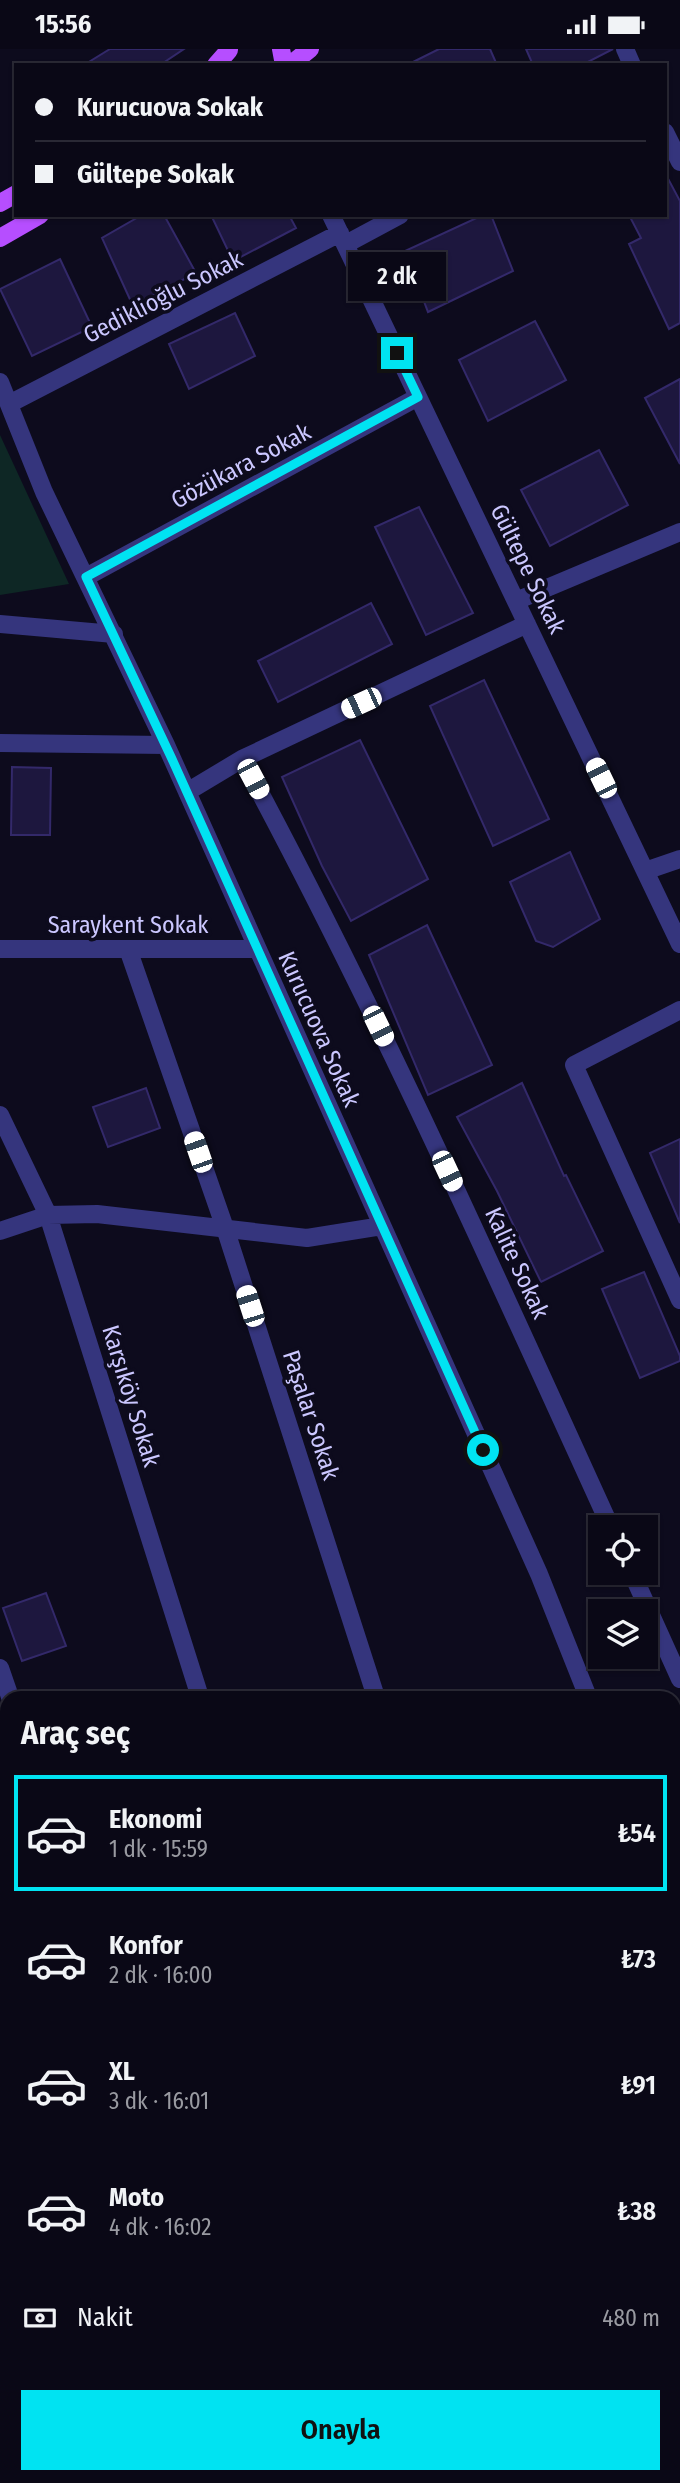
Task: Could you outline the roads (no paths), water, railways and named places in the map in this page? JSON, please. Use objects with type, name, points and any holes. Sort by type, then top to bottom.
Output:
[{"type":"main road","points":[[292,63],[310,49]]},
{"type":"main road","points":[[0,238],[37,217]]},
{"type":"street","points":[[667,136],[680,162]]},
{"type":"street","name":"Gültepe Sokak","points":[[332,217],[680,944]]},
{"type":"street","name":"Gediklioğlu Sokak","points":[[9,404],[343,239],[395,217]]},
{"type":"street","name":"Kurucuova Sokak","points":[[0,382],[44,492],[166,745],[539,1574],[586,1691]]},
{"type":"street","name":"Gözükara Sokak","points":[[86,577],[418,397]]},
{"type":"street","points":[[516,601],[680,532]]},
{"type":"street","points":[[0,624],[114,633]]},
{"type":"street","points":[[187,792],[242,759],[527,624]]},
{"type":"street","points":[[0,743],[166,745]]},
{"type":"street","name":"Kalite Sokak","points":[[242,759],[286,839],[412,1095],[605,1515]]},
{"type":"street","points":[[645,871],[680,859]]},
{"type":"street","name":"Saraykent Sokak","points":[[0,949],[256,949]]},
{"type":"street","name":"Paşalar Sokak","points":[[128,949],[225,1228],[374,1691]]},
{"type":"street","points":[[680,1010],[574,1065],[680,1300]]},
{"type":"street","name":"Karşıköy Sokak","points":[[0,1115],[48,1215],[198,1691]]},
{"type":"street","points":[[0,1231],[48,1215],[97,1213],[307,1238],[382,1226]]},
{"type":"street","points":[[637,1585],[680,1679]]},
{"type":"street","points":[[0,1668],[8,1691]]}]
